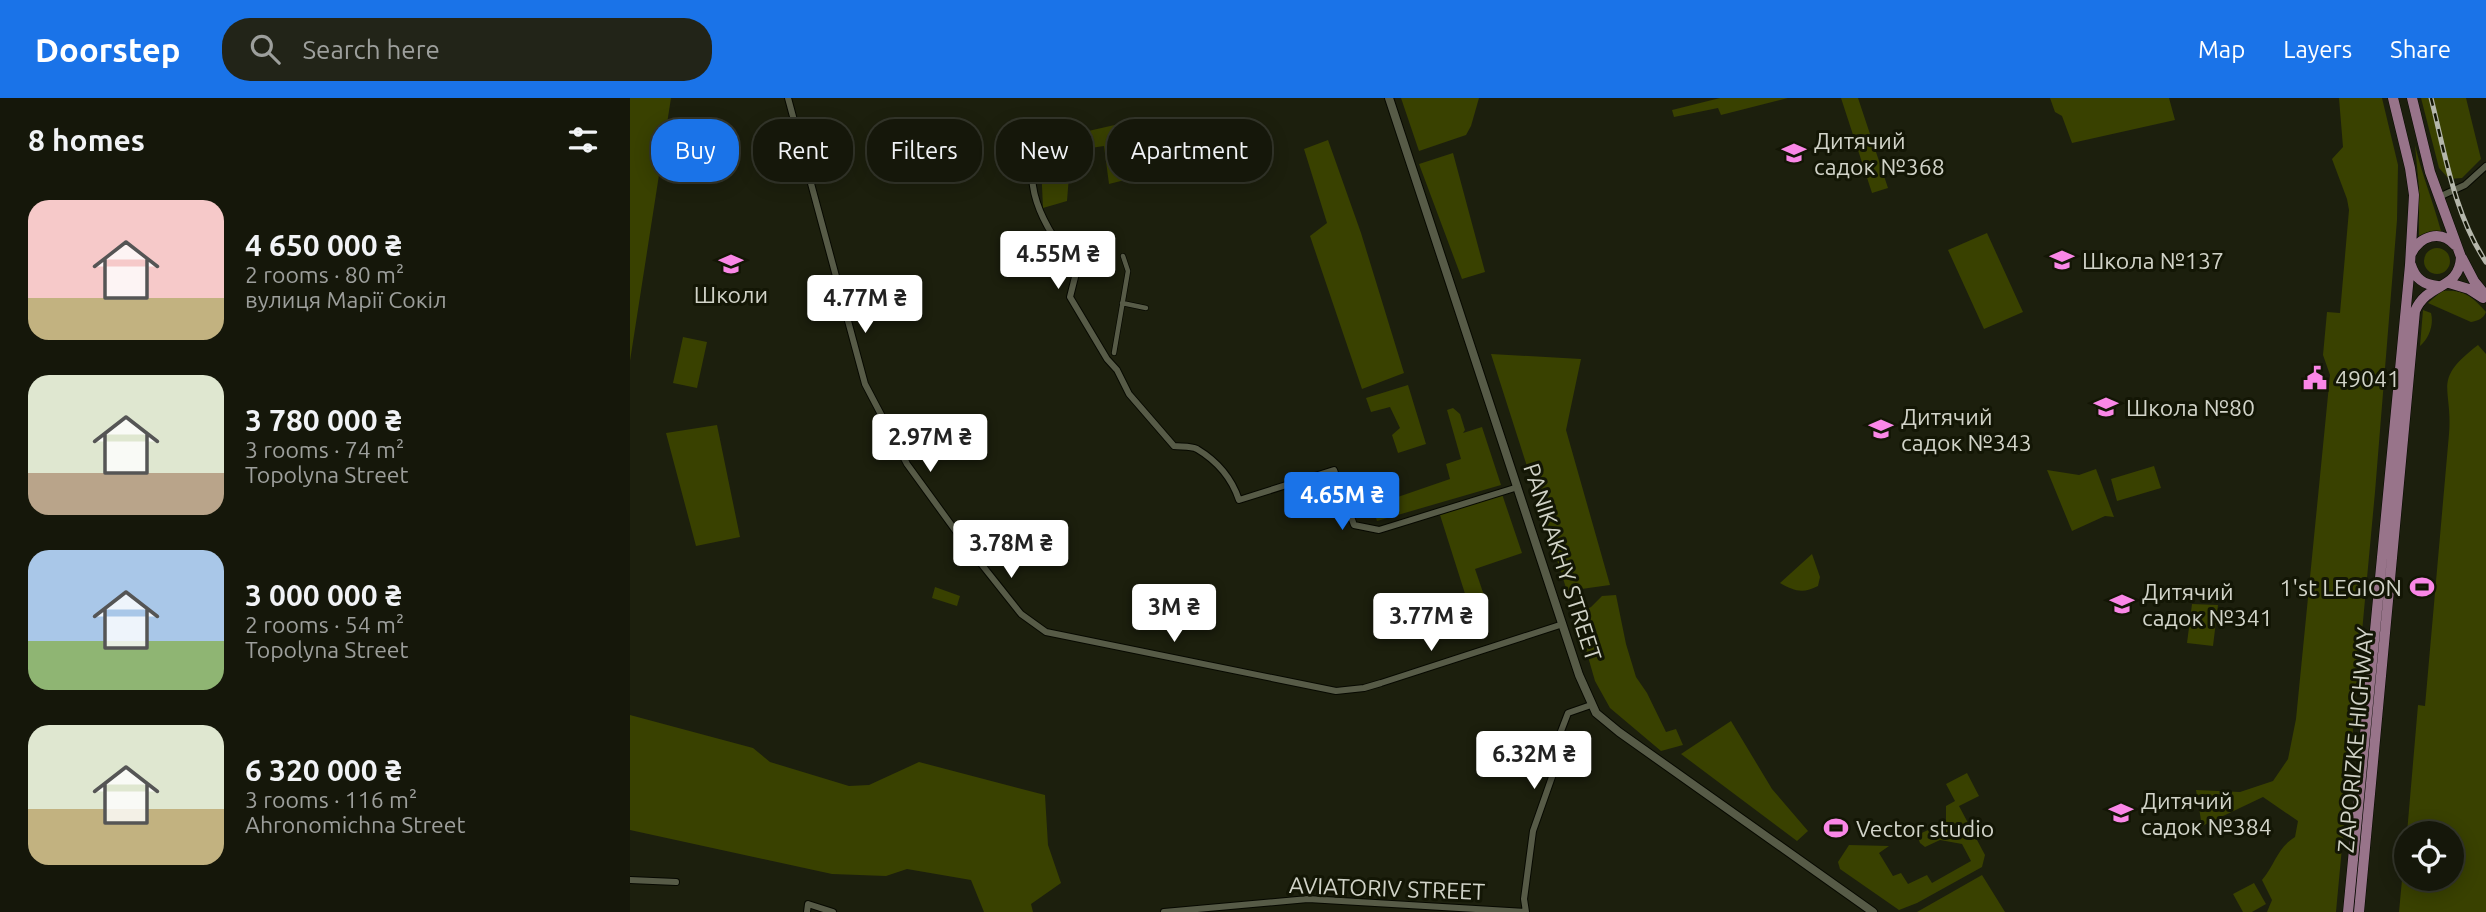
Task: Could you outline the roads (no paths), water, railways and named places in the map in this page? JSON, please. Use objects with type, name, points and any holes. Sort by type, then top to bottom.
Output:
[{"type":"main road","name":"ZAPORIZKE HIGHWAY","points":[[2348,912],[2360,846],[2366,785],[2411,260],[2414,195],[2393,98]]},
{"type":"main road","points":[[2412,98],[2430,172],[2459,252]]},
{"type":"main road","points":[[2432,236],[2451,240],[2486,298],[2469,289],[2444,284],[2430,285],[2421,281],[2414,274],[2411,260],[2415,246],[2432,236]]},
{"type":"main road","name":"ZAPORIZKE HIGHWAY","points":[[2388,536],[2415,311],[2425,295],[2456,276],[2460,267],[2459,252]]},
{"type":"main road","name":"ZAPORIZKE HIGHWAY","points":[[2359,912],[2360,846]]},
{"type":"street","points":[[788,98],[864,384],[906,464],[1021,614],[1046,632],[1336,691],[1381,684],[1563,624]]},
{"type":"street","name":"PANIKAKHY STREET","points":[[1390,98],[1591,705],[1611,727],[1873,912]]},
{"type":"street","points":[[2439,197],[2465,185],[2486,166]]},
{"type":"street","points":[[1033,182],[1041,210],[1077,269],[1070,297],[1107,359],[1117,370],[1129,394],[1174,446],[1195,448],[1219,467],[1233,481],[1239,500],[1334,470],[1354,525],[1379,530],[1518,486]]},
{"type":"street","points":[[1114,353],[1128,271],[1123,256]]},
{"type":"street","points":[[1122,303],[1146,308]]},
{"type":"street","points":[[1526,912],[1524,899],[1533,831],[1553,774],[1555,747],[1568,713],[1591,705]]},
{"type":"street","points":[[630,880],[676,882]]},
{"type":"street","name":"AVIATORIV STREET","points":[[1164,912],[1308,899],[1526,912]]},
{"type":"street","points":[[807,908],[833,912]]},
{"type":"railway","points":[[2431,98],[2458,204],[2486,262]]},
{"type":"place","name":"Дитячий садок №368","points":[[1794,153]]},
{"type":"place","name":"Школа №137","points":[[2062,260]]},
{"type":"place","name":"Школи","points":[[731,264]]},
{"type":"place","name":"49041","points":[[2315,378]]},
{"type":"place","name":"Школа №80","points":[[2106,407]]},
{"type":"place","name":"Дитячий садок №343","points":[[1881,429]]},
{"type":"place","name":"1'st LEGION","points":[[2422,587]]},
{"type":"place","name":"Дитячий садок №341","points":[[2122,604]]},
{"type":"place","name":"Дитячий садок №384","points":[[2121,813]]},
{"type":"place","name":"Vector studio","points":[[1836,828]]}]
